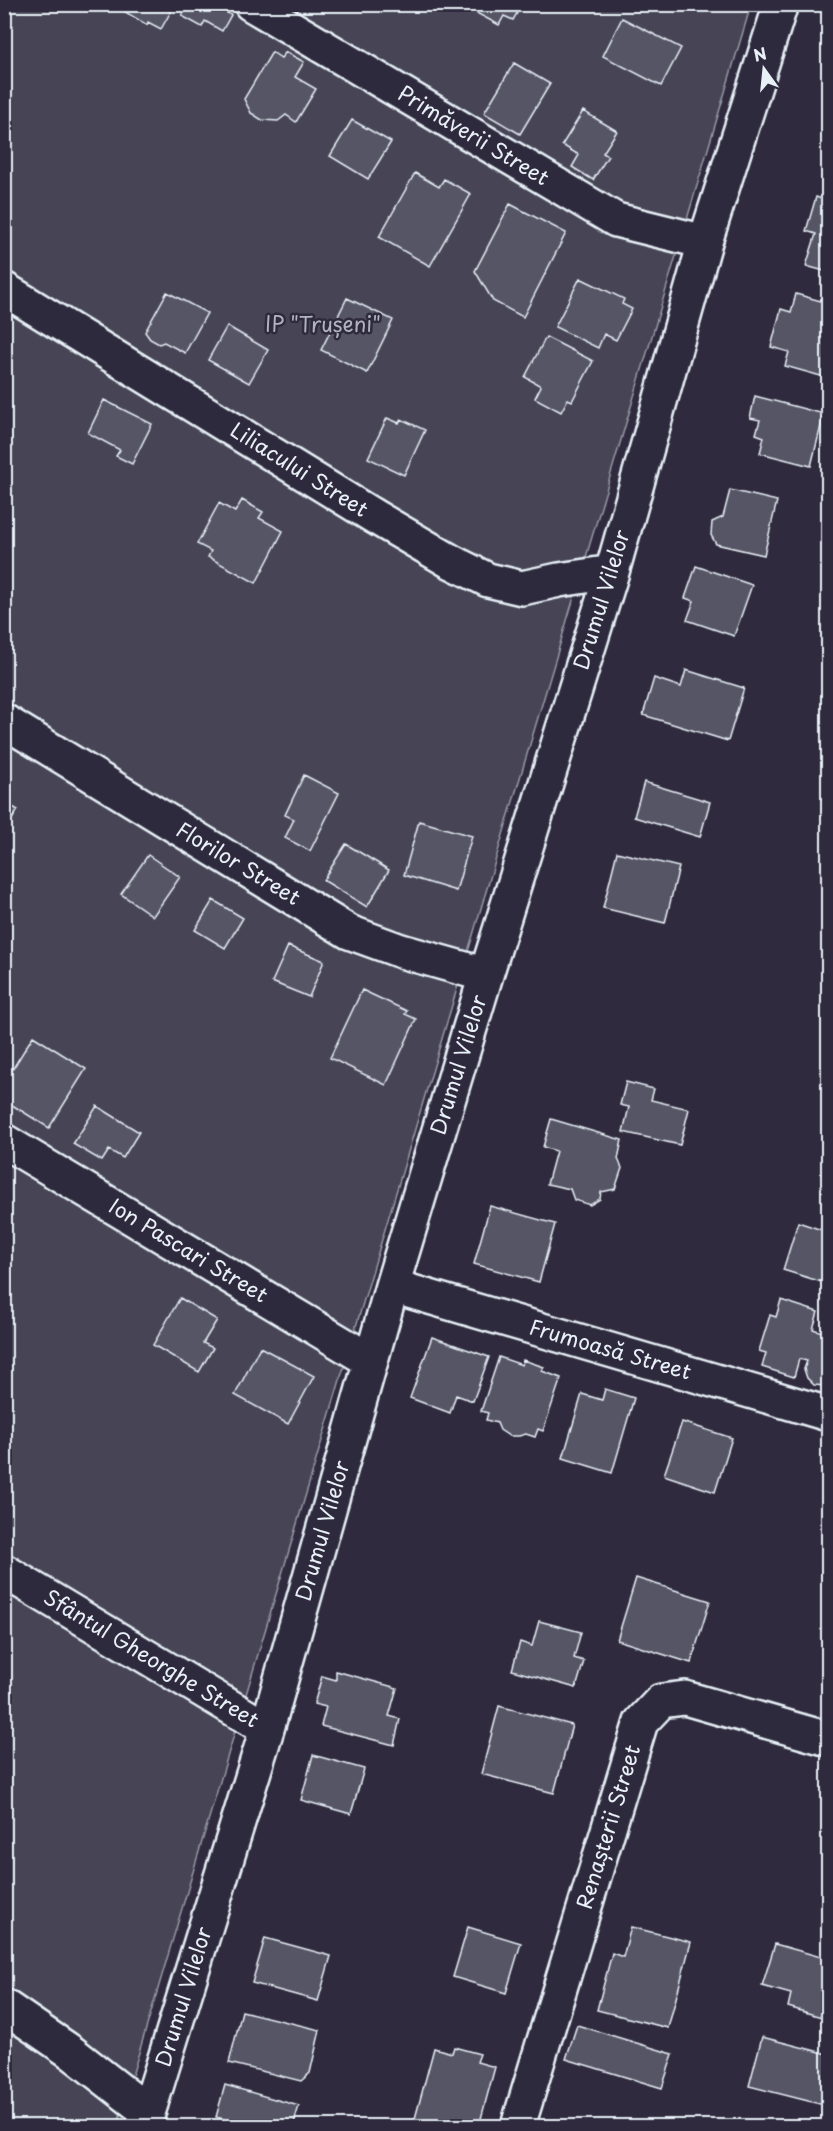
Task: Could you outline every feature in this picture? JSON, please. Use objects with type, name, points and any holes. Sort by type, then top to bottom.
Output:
[{"type":"street","name":"Primăverii Street","points":[[251,4],[616,220],[705,242]]},
{"type":"street","name":"Drumul Vilelor","points":[[146,2119],[267,1729],[392,1286],[612,572],[705,242],[781,4]]},
{"type":"street","name":"Liliacului Street","points":[[4,289],[375,517],[450,561],[488,580],[522,588],[612,572]]},
{"type":"street","name":"Florilor Street","points":[[4,721],[349,932],[401,951],[486,975]]},
{"type":"street","name":"Ion Pascari Street","points":[[4,1141],[371,1361]]},
{"type":"street","name":"Frumoasă Street","points":[[392,1286],[828,1414]]},
{"type":"street","name":"Sfântul Gheorghe Street","points":[[4,1571],[267,1729]]},
{"type":"street","name":"Renașterii Street","points":[[518,2127],[641,1722],[661,1701],[685,1698],[828,1739]]},
{"type":"street","points":[[4,2006],[71,2052],[146,2119]]},
{"type":"green space","name":"IP \"Trușeni\"","points":[[5,5],[751,5],[117,2126],[5,2126]]},
{"type":"building","points":[[112,4],[172,4],[174,6],[161,29],[148,22],[147,25]]},
{"type":"building","points":[[189,4],[212,4],[231,15],[222,31],[205,21],[202,27],[182,16]]},
{"type":"building","points":[[469,4],[522,4],[513,20],[504,16],[499,25],[467,8]]},
{"type":"building","points":[[622,18],[681,48],[661,86],[603,56]]},
{"type":"building","points":[[272,52],[281,58],[286,52],[304,62],[295,77],[316,89],[296,122],[286,115],[278,121],[262,120],[251,113],[244,99]]},
{"type":"building","points":[[514,63],[550,84],[520,134],[484,113]]},
{"type":"building","points":[[583,111],[617,131],[603,153],[608,156],[593,180],[572,167],[579,155],[562,145]]},
{"type":"building","points":[[352,120],[391,142],[368,179],[330,156]]},
{"type":"building","points":[[415,173],[439,187],[444,179],[471,194],[430,266],[379,237]]},
{"type":"building","points":[[816,197],[828,201],[828,272],[806,266],[816,234],[806,231]]},
{"type":"building","points":[[510,204],[566,233],[523,317],[493,301],[475,271]]},
{"type":"building","points":[[580,278],[624,299],[622,304],[632,309],[616,340],[604,334],[598,348],[555,327]]},
{"type":"building","points":[[167,292],[207,313],[185,353],[164,342],[159,344],[150,339],[145,332]]},
{"type":"building","points":[[796,294],[828,303],[828,378],[785,366],[789,352],[771,347],[781,309],[791,312]]},
{"type":"building","points":[[347,298],[393,320],[367,373],[321,350]]},
{"type":"building","points":[[227,326],[268,350],[249,383],[208,360]]},
{"type":"building","points":[[546,337],[593,361],[572,401],[568,399],[561,412],[535,398],[541,386],[525,377]]},
{"type":"building","points":[[755,396],[824,414],[811,466],[760,453],[764,437],[756,434],[760,420],[750,418]]},
{"type":"building","points":[[104,400],[152,424],[132,464],[116,456],[120,450],[88,433]]},
{"type":"building","points":[[387,418],[399,423],[401,419],[425,430],[404,475],[368,458]]},
{"type":"building","points":[[730,490],[777,501],[764,555],[716,544],[711,535],[712,522],[723,517]]},
{"type":"building","points":[[242,500],[263,512],[259,518],[283,531],[256,583],[208,557],[211,551],[197,544],[219,503],[235,512]]},
{"type":"building","points":[[696,566],[752,585],[734,636],[687,620],[694,601],[685,598]]},
{"type":"building","points":[[686,670],[744,688],[728,741],[643,715],[654,678],[681,687]]},
{"type":"building","points":[[304,775],[339,793],[310,851],[285,838],[294,819],[285,815]]},
{"type":"building","points":[[644,782],[710,802],[700,837],[634,817]]},
{"type":"building","points":[[4,802],[18,810],[4,832]]},
{"type":"building","points":[[419,821],[472,836],[456,891],[404,875]]},
{"type":"building","points":[[346,844],[389,870],[367,907],[323,880]]},
{"type":"building","points":[[617,852],[679,867],[665,923],[603,908]]},
{"type":"building","points":[[148,855],[180,877],[153,916],[121,894]]},
{"type":"building","points":[[213,900],[243,918],[225,948],[195,930]]},
{"type":"building","points":[[288,946],[324,961],[309,997],[272,982]]},
{"type":"building","points":[[362,990],[407,1011],[405,1014],[416,1019],[386,1085],[330,1058]]},
{"type":"building","points":[[33,1036],[86,1069],[49,1128],[4,1100],[4,1083]]},
{"type":"building","points":[[626,1082],[654,1089],[651,1100],[689,1109],[680,1145],[623,1132],[629,1107],[620,1105]]},
{"type":"building","points":[[97,1106],[139,1132],[123,1158],[109,1150],[102,1161],[73,1144]]},
{"type":"building","points":[[551,1119],[622,1140],[618,1159],[622,1168],[615,1189],[601,1192],[600,1199],[590,1205],[574,1200],[570,1189],[547,1184],[556,1151],[543,1147]]},
{"type":"building","points":[[490,1206],[555,1224],[539,1282],[474,1264]]},
{"type":"building","points":[[798,1222],[828,1232],[828,1284],[783,1270]]},
{"type":"building","points":[[180,1298],[217,1320],[203,1343],[213,1348],[199,1372],[153,1345]]},
{"type":"building","points":[[781,1300],[818,1312],[813,1329],[828,1334],[828,1384],[825,1386],[814,1385],[807,1378],[804,1369],[807,1361],[799,1359],[794,1377],[762,1367],[766,1353],[759,1351],[770,1315],[776,1317]]},
{"type":"building","points":[[432,1337],[489,1357],[473,1401],[456,1395],[450,1413],[410,1398]]},
{"type":"building","points":[[260,1347],[314,1376],[288,1424],[235,1395]]},
{"type":"building","points":[[499,1357],[522,1365],[523,1360],[544,1367],[542,1371],[561,1378],[543,1431],[538,1429],[535,1437],[526,1434],[509,1436],[500,1430],[497,1423],[486,1420],[488,1413],[481,1411]]},
{"type":"building","points":[[605,1389],[634,1398],[612,1473],[563,1458],[582,1394],[602,1400]]},
{"type":"building","points":[[682,1422],[732,1438],[715,1492],[664,1475]]},
{"type":"building","points":[[636,1578],[710,1601],[691,1663],[617,1640]]},
{"type":"building","points":[[539,1621],[581,1632],[574,1658],[584,1661],[576,1688],[512,1670],[520,1642],[532,1646]]},
{"type":"building","points":[[336,1671],[397,1688],[389,1716],[400,1719],[394,1745],[321,1726],[326,1707],[314,1704],[322,1676],[336,1680]]},
{"type":"building","points":[[499,1706],[572,1725],[554,1793],[481,1774]]},
{"type":"building","points":[[313,1755],[364,1769],[351,1814],[301,1800]]},
{"type":"building","points":[[468,1927],[521,1943],[506,1993],[453,1977]]},
{"type":"building","points":[[631,1927],[691,1942],[668,2028],[597,2010],[612,1953],[623,1957]]},
{"type":"building","points":[[265,1938],[331,1956],[318,2001],[252,1983]]},
{"type":"building","points":[[775,1944],[828,1959],[828,2019],[788,2007],[791,1994],[762,1986]]},
{"type":"building","points":[[242,2011],[320,2030],[310,2073],[301,2081],[229,2063]]},
{"type":"building","points":[[577,2025],[673,2054],[662,2088],[566,2059]]},
{"type":"building","points":[[762,2037],[828,2054],[828,2106],[749,2086]]},
{"type":"building","points":[[454,2047],[480,2054],[477,2062],[495,2067],[479,2126],[413,2126],[434,2048],[452,2053]]},
{"type":"building","points":[[225,2085],[299,2106],[293,2126],[233,2126],[234,2122],[216,2117]]}]
